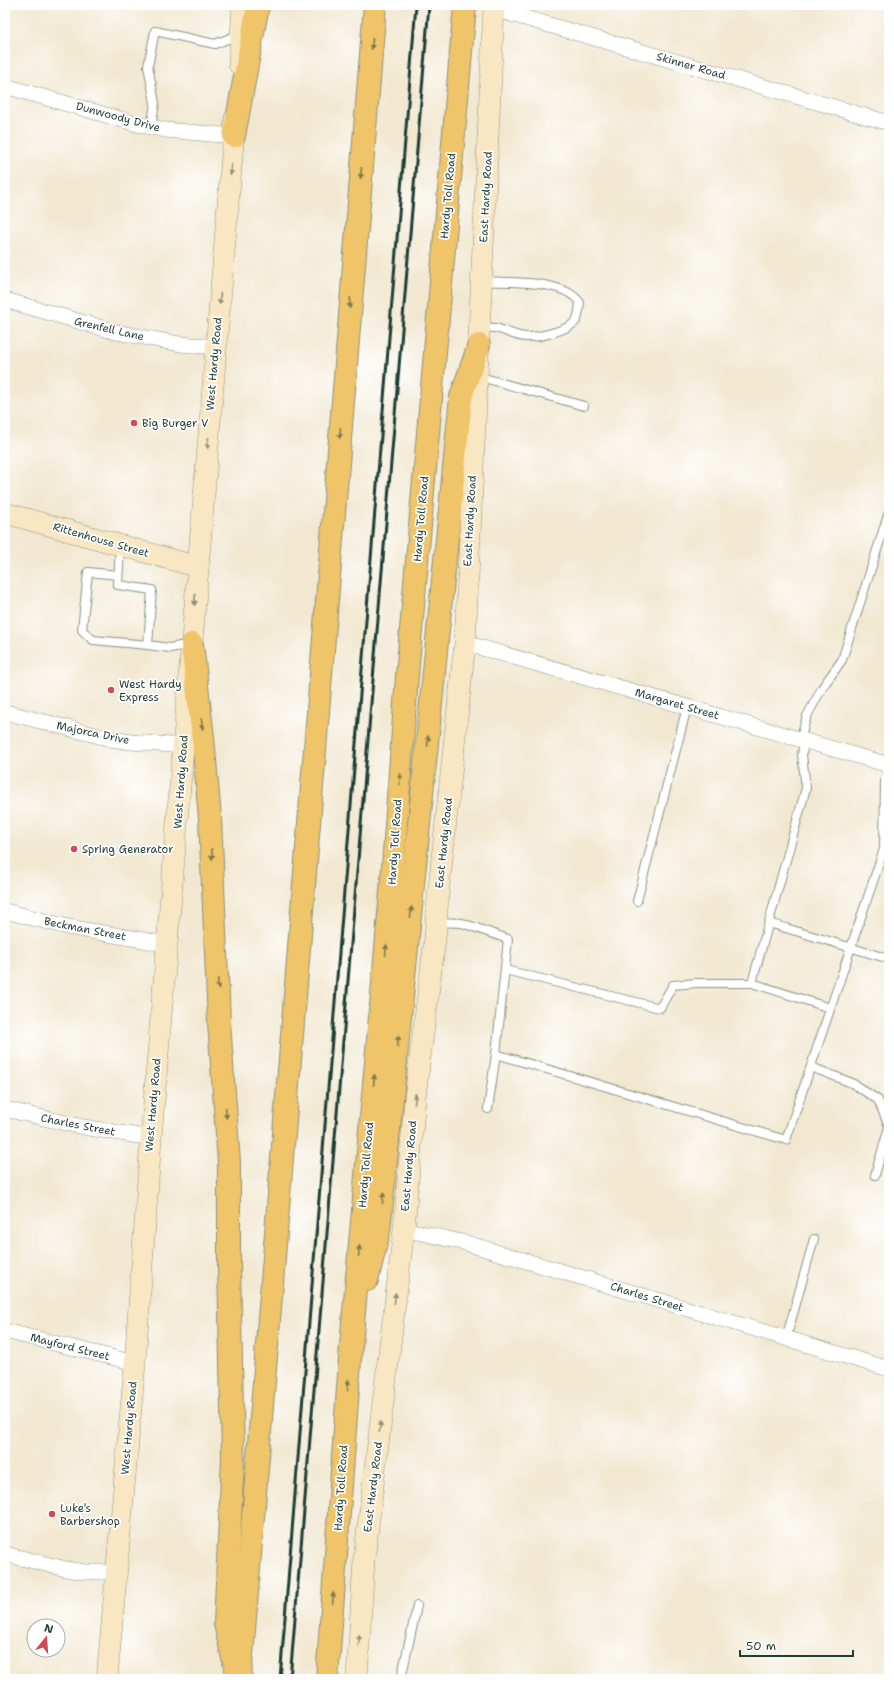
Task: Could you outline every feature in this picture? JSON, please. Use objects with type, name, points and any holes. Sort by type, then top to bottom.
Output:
[{"type":"highway","points":[[234,136],[258,5]]},
{"type":"highway","points":[[239,1679],[375,5]]},
{"type":"highway","name":"Hardy Toll Road","points":[[327,1679],[351,1346],[392,880],[407,676],[465,5]]},
{"type":"highway","points":[[351,1346],[379,1231],[461,397],[479,336]]},
{"type":"highway","points":[[192,644],[203,738],[210,818],[219,1022],[229,1163],[229,1274],[233,1458],[225,1624],[239,1679]]},
{"type":"main road","name":"West Hardy Road","points":[[107,1679],[135,1363],[166,944],[184,746],[234,136],[243,5]]},
{"type":"main road","name":"East Hardy Road","points":[[357,1679],[364,1560],[404,1228],[415,1097],[436,922],[464,643],[494,7]]},
{"type":"main road","name":"Rittenhouse Street","points":[[5,513],[198,567]]},
{"type":"street","name":"Skinner Road","points":[[494,7],[889,123]]},
{"type":"street","name":"Dunwoody Drive","points":[[5,86],[151,127],[165,130],[234,136]]},
{"type":"street","name":"Grenfell Lane","points":[[5,300],[116,332],[180,344],[216,347]]},
{"type":"street","name":"Margaret Street","points":[[464,643],[889,764]]},
{"type":"street","name":"Majorca Drive","points":[[5,712],[131,742],[184,746]]},
{"type":"street","name":"Beckman Street","points":[[5,911],[68,927],[166,944]]},
{"type":"street","name":"Charles Street","points":[[5,1109],[76,1125],[151,1138]]},
{"type":"street","name":"Charles Street","points":[[404,1228],[466,1243],[889,1369]]},
{"type":"street","name":"Mayford Street","points":[[5,1331],[135,1363]]},
{"type":"street","points":[[5,1554],[66,1569],[86,1572],[117,1572]]},
{"type":"lane","points":[[151,127],[155,103],[148,66],[154,31],[215,44],[241,34]]},
{"type":"lane","points":[[479,336],[496,328],[517,336],[529,338],[550,333],[568,327],[576,322],[580,303],[577,298],[570,293],[558,288],[534,284],[482,280]]},
{"type":"lane","points":[[477,376],[584,406]]},
{"type":"lane","points":[[752,983],[806,788],[802,755],[802,740],[807,716],[822,688],[842,660],[889,512]]},
{"type":"lane","points":[[120,546],[118,585],[152,590],[148,645]]},
{"type":"lane","points":[[118,575],[88,572],[82,630],[92,640],[170,648],[192,644]]},
{"type":"lane","points":[[638,901],[687,707]]},
{"type":"lane","points":[[496,1054],[786,1140],[884,849],[885,780],[889,764]]},
{"type":"lane","points":[[436,922],[462,923],[508,939],[496,1054],[488,1109]]},
{"type":"lane","points":[[769,923],[851,947],[889,960]]},
{"type":"lane","points":[[505,970],[660,1008],[673,985],[697,983],[752,983],[830,1008]]},
{"type":"lane","points":[[811,1066],[852,1083],[878,1100],[889,1126],[875,1176]]},
{"type":"lane","points":[[786,1339],[814,1239]]},
{"type":"lane","points":[[401,1679],[417,1606]]},
{"type":"railway","points":[[280,1679],[416,5]]},
{"type":"railway","points":[[290,1679],[429,5]]},
{"type":"place","name":"Big Burger V","points":[[134,423]]},
{"type":"place","name":"West Hardy Express","points":[[111,690]]},
{"type":"place","name":"Spring Generator","points":[[74,849]]},
{"type":"place","name":"Luke's Barbershop","points":[[52,1514]]}]
